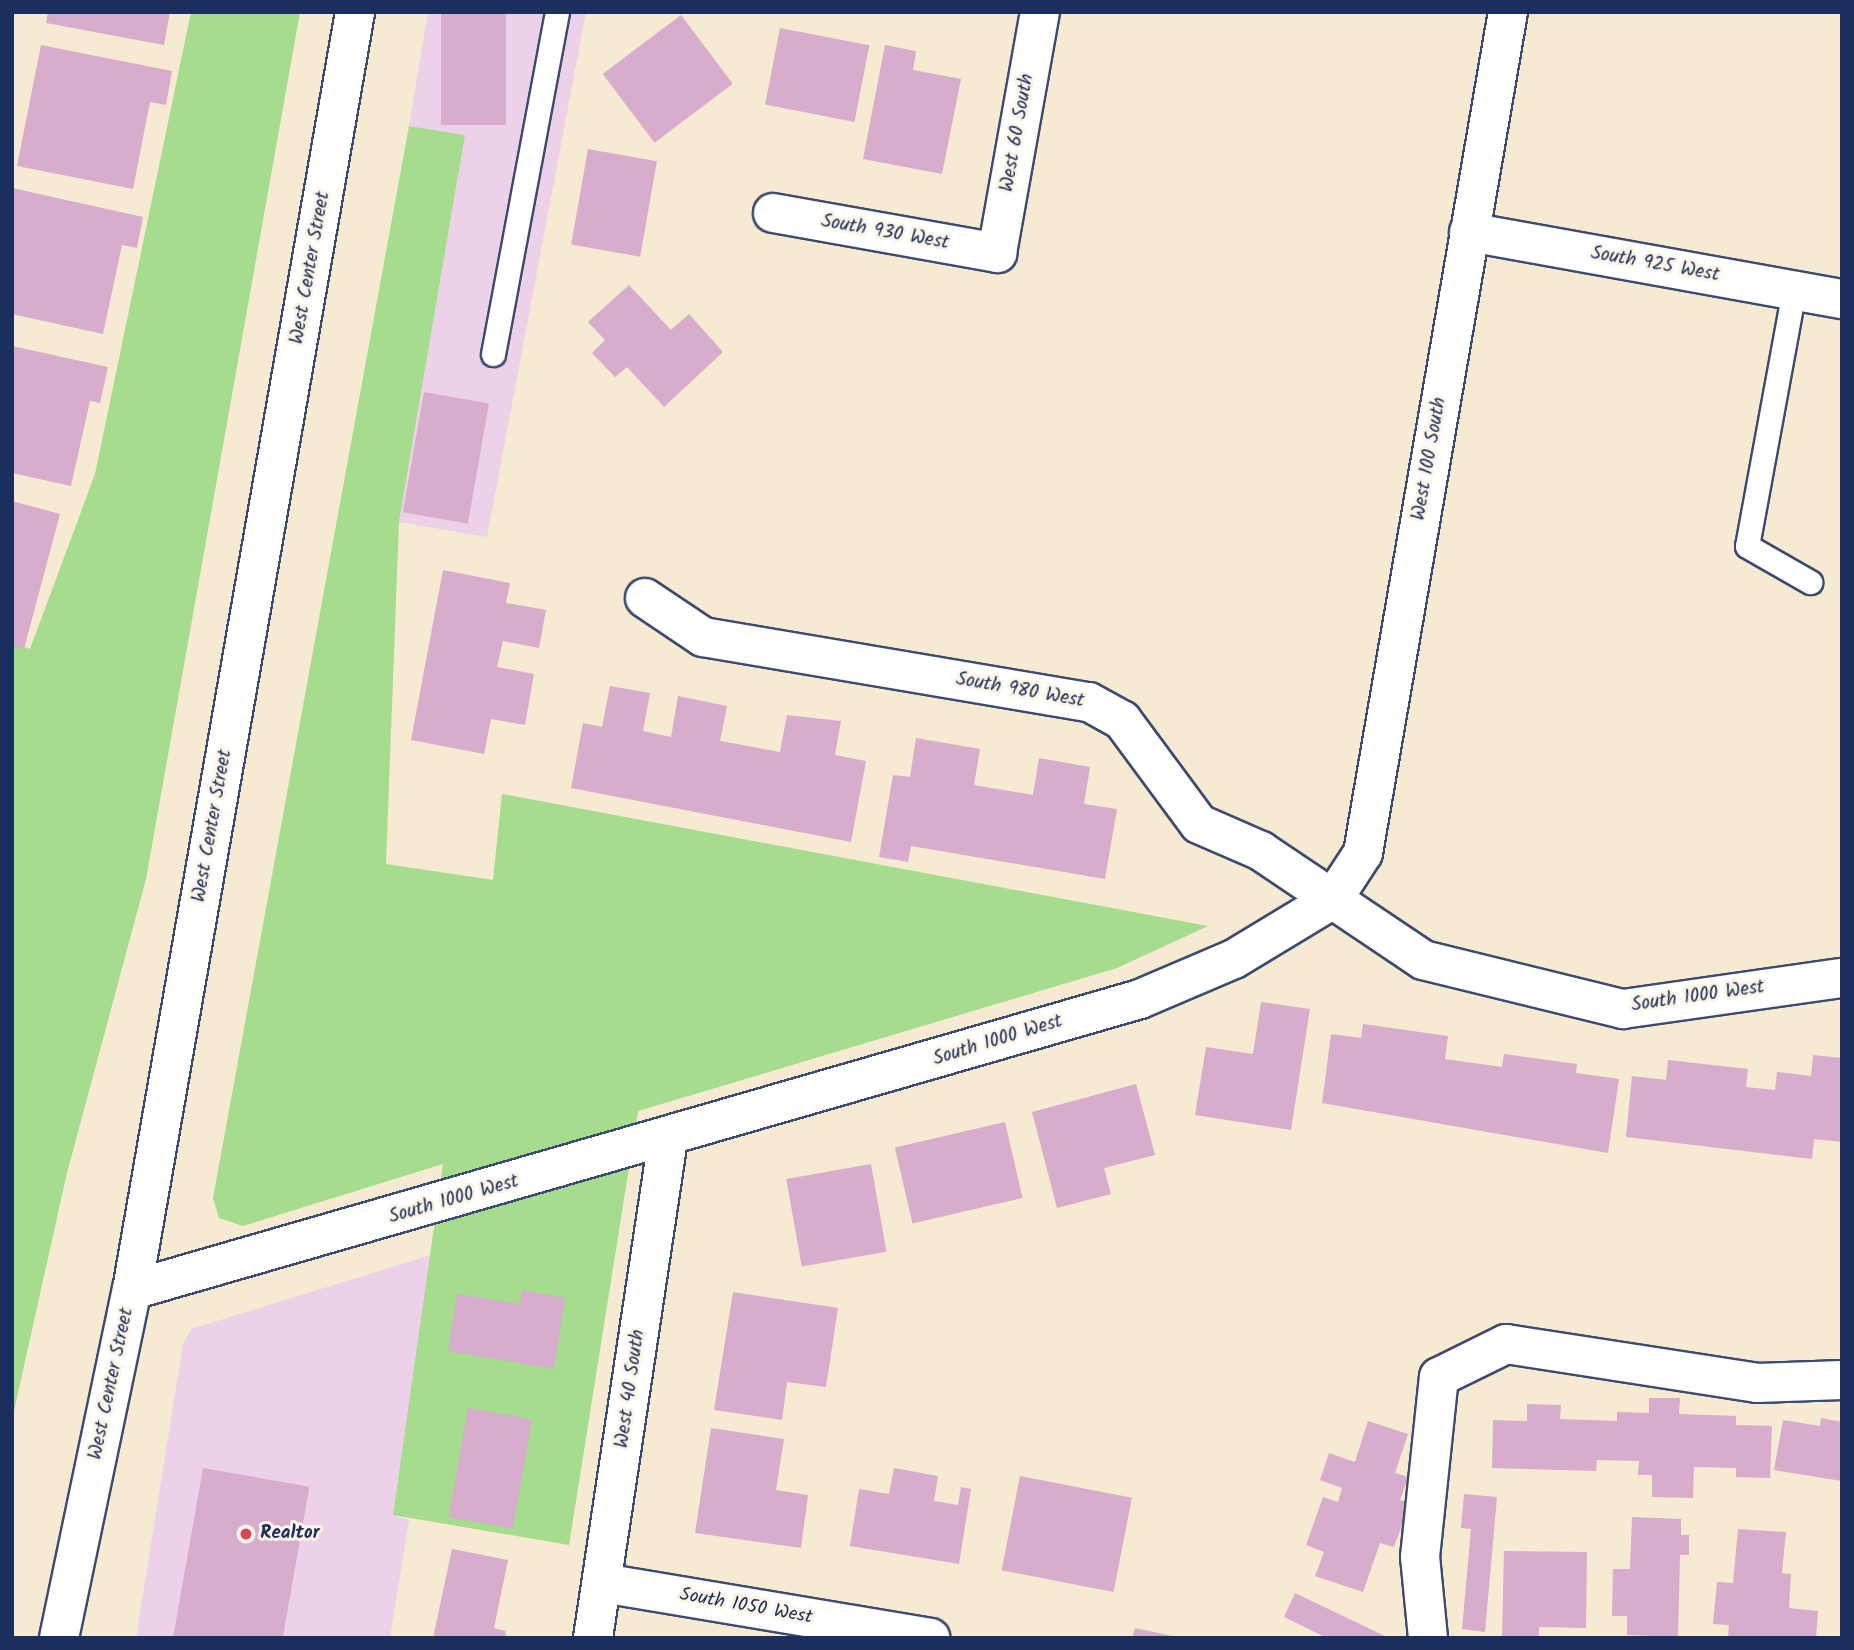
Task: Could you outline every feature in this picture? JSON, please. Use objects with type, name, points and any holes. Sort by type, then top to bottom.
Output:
[{"type":"street","name":"West Center Street","points":[[60,1638],[132,1290],[355,12]]},
{"type":"street","name":"West 60 South","points":[[997,253],[1040,12]]},
{"type":"street","name":"West 100 South","points":[[1334,899],[1363,853],[1508,12]]},
{"type":"street","name":"South 930 West","points":[[773,214],[997,253]]},
{"type":"street","name":"South 925 West","points":[[1469,232],[1842,299]]},
{"type":"street","name":"South 980 West","points":[[645,598],[703,637],[1089,702],[1122,720],[1199,824],[1261,850],[1334,899]]},
{"type":"street","name":"South 1000 West","points":[[132,1290],[668,1139],[1140,999],[1234,959],[1334,899],[1423,960],[1623,1009],[1842,978]]},
{"type":"street","name":"West 40 South","points":[[593,1638],[668,1139]]},
{"type":"street","points":[[1428,1638],[1420,1557],[1439,1377],[1506,1344],[1757,1383],[1842,1380]]},
{"type":"street","name":"South 1050 West","points":[[602,1583],[930,1638]]},
{"type":"lane","points":[[493,354],[557,12]]},
{"type":"lane","points":[[1794,290],[1747,546],[1810,582]]},
{"type":"shaded area","points":[[428,12],[586,12],[487,537],[399,522],[465,135],[409,126]]},
{"type":"shaded area","points":[[431,1255],[393,1515],[409,1520],[390,1638],[136,1638],[183,1344],[191,1329]]},
{"type":"green space","points":[[191,12],[300,12],[146,879],[67,1173],[12,1420],[12,643],[30,649],[95,474]]},
{"type":"green space","points":[[409,126],[465,135],[399,522],[386,864],[493,880],[502,794],[1208,926],[1117,968],[638,1111],[569,1545],[393,1515],[443,1164],[243,1226],[219,1218],[213,1198]]},
{"type":"building","points":[[48,12],[170,12],[164,45],[46,23]]},
{"type":"building","points":[[441,12],[506,12],[506,125],[441,125]]},
{"type":"building","points":[[681,15],[733,84],[654,143],[603,74]]},
{"type":"building","points":[[780,28],[869,45],[854,122],[765,105]]},
{"type":"building","points":[[41,45],[172,71],[166,105],[150,102],[133,189],[17,166]]},
{"type":"building","points":[[885,45],[916,51],[913,70],[961,79],[942,174],[863,159]]},
{"type":"building","points":[[588,149],[657,161],[640,257],[571,245]]},
{"type":"building","points":[[12,188],[143,217],[137,248],[122,245],[103,334],[12,314]]},
{"type":"building","points":[[629,285],[671,330],[689,314],[723,352],[664,407],[627,367],[615,377],[592,353],[605,340],[588,322]]},
{"type":"building","points":[[12,346],[108,367],[100,403],[90,401],[71,486],[12,473]]},
{"type":"building","points":[[424,392],[489,403],[468,524],[403,512]]},
{"type":"building","points":[[12,501],[60,514],[24,649],[12,646]]},
{"type":"building","points":[[443,570],[510,583],[506,603],[546,610],[539,648],[503,641],[497,667],[534,674],[525,725],[491,719],[484,754],[411,740]]},
{"type":"building","points":[[610,686],[650,693],[643,731],[671,737],[678,696],[727,706],[720,741],[780,752],[787,715],[841,721],[835,755],[866,761],[851,842],[571,788],[583,723],[602,727]]},
{"type":"building","points":[[916,738],[980,749],[974,785],[1033,795],[1039,758],[1090,767],[1084,804],[1117,809],[1105,879],[911,846],[908,862],[879,857],[893,775],[910,777]]},
{"type":"building","points":[[1261,1002],[1310,1009],[1291,1130],[1195,1115],[1206,1047],[1253,1054]]},
{"type":"building","points":[[1363,1024],[1448,1036],[1445,1059],[1502,1067],[1504,1054],[1577,1064],[1576,1073],[1619,1079],[1608,1153],[1322,1103],[1331,1034],[1361,1038]]},
{"type":"building","points":[[1813,1055],[1842,1058],[1842,1142],[1814,1139],[1812,1159],[1626,1137],[1632,1076],[1666,1080],[1668,1060],[1748,1069],[1746,1087],[1775,1090],[1777,1072],[1811,1076]]},
{"type":"building","points":[[1136,1084],[1155,1155],[1104,1168],[1111,1194],[1057,1208],[1032,1112]]},
{"type":"building","points":[[1005,1122],[1023,1198],[912,1223],[895,1147]]},
{"type":"building","points":[[871,1164],[886,1252],[802,1267],[786,1179]]},
{"type":"building","points":[[522,1290],[565,1298],[554,1369],[448,1351],[457,1294],[520,1304]]},
{"type":"building","points":[[733,1292],[838,1308],[826,1387],[787,1382],[782,1420],[714,1410]]},
{"type":"building","points":[[1649,1398],[1680,1398],[1679,1414],[1736,1416],[1736,1425],[1772,1426],[1770,1478],[1736,1477],[1736,1468],[1694,1467],[1693,1498],[1652,1497],[1652,1475],[1638,1475],[1639,1461],[1597,1460],[1596,1471],[1492,1468],[1493,1420],[1527,1421],[1527,1404],[1561,1405],[1560,1419],[1617,1421],[1617,1412],[1649,1413]]},
{"type":"building","points":[[468,1408],[532,1419],[513,1529],[449,1517]]},
{"type":"building","points":[[1821,1418],[1842,1422],[1842,1481],[1774,1470],[1783,1420],[1820,1426]]},
{"type":"building","points":[[1368,1421],[1408,1434],[1395,1473],[1408,1477],[1400,1500],[1410,1503],[1394,1547],[1380,1543],[1363,1592],[1315,1576],[1324,1552],[1306,1545],[1323,1497],[1338,1502],[1342,1488],[1320,1480],[1329,1453],[1355,1462]]},
{"type":"building","points":[[711,1428],[784,1439],[776,1490],[808,1495],[801,1548],[695,1533]]},
{"type":"building","name":"Realtor","points":[[203,1468],[309,1487],[283,1638],[173,1638]]},
{"type":"building","points":[[894,1468],[938,1476],[934,1501],[958,1505],[961,1487],[971,1489],[959,1564],[850,1546],[859,1489],[889,1494]]},
{"type":"building","points":[[1020,1476],[1132,1498],[1114,1592],[1002,1570]]},
{"type":"building","points":[[1464,1494],[1497,1497],[1485,1632],[1462,1629],[1471,1529],[1461,1528]]},
{"type":"building","points":[[1632,1517],[1681,1519],[1681,1535],[1689,1535],[1689,1555],[1680,1555],[1678,1637],[1627,1635],[1627,1616],[1612,1616],[1613,1569],[1630,1569]]},
{"type":"building","points":[[1738,1529],[1786,1532],[1782,1573],[1791,1574],[1789,1608],[1818,1611],[1816,1638],[1728,1638],[1729,1625],[1713,1624],[1717,1582],[1733,1583]]},
{"type":"building","points":[[452,1549],[508,1560],[494,1628],[506,1631],[505,1638],[433,1638]]},
{"type":"building","points":[[1504,1551],[1587,1552],[1586,1628],[1539,1627],[1539,1638],[1502,1638]]},
{"type":"building","points":[[1295,1593],[1389,1638],[1327,1638],[1284,1617]]},
{"type":"building","points":[[1135,1628],[1177,1637],[1177,1638],[1132,1638]]},
{"type":"place","name":"Realtor","points":[[246,1534]]}]
